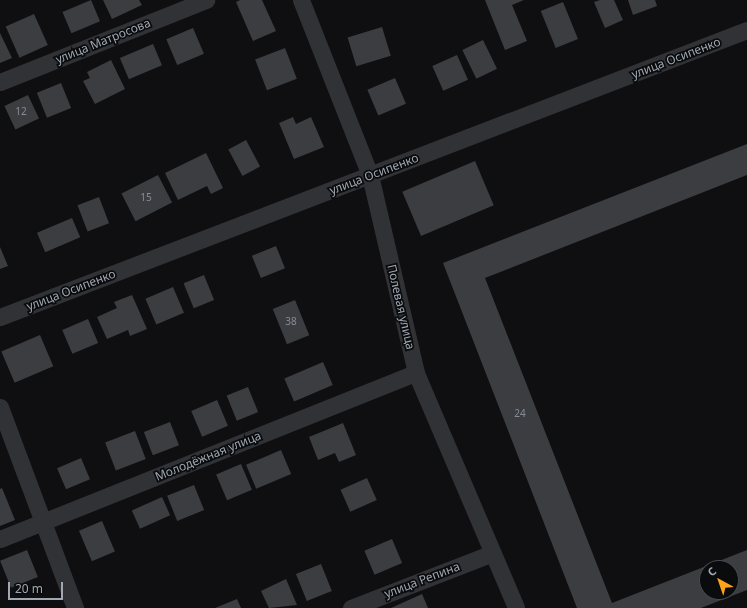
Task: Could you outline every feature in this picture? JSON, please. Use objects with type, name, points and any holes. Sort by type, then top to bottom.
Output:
[{"type":"street","name":"улица Матросова","points":[[0,82],[206,0]]},
{"type":"street","name":"Полевая улица","points":[[301,0],[370,175],[416,373],[516,608]]},
{"type":"street","name":"улица Осипенко","points":[[0,317],[747,30]]},
{"type":"street","name":"Молодёжная улица","points":[[0,539],[416,373]]},
{"type":"street","points":[[0,407],[42,523],[75,608]]},
{"type":"street","name":"улица Репина","points":[[351,608],[493,553]]},
{"type":"building","points":[[91,0],[100,21],[71,33],[62,12]]},
{"type":"building","points":[[103,0],[139,0],[142,5],[112,19]]},
{"type":"building","points":[[240,0],[262,0],[276,31],[253,41],[236,2]]},
{"type":"building","points":[[485,0],[524,0],[512,5],[527,41],[505,50]]},
{"type":"building","points":[[600,0],[614,0],[623,20],[605,28],[594,2]]},
{"type":"building","points":[[628,0],[655,0],[657,6],[633,15]]},
{"type":"building","points":[[563,2],[578,39],[556,48],[541,11]]},
{"type":"building","points":[[34,14],[48,45],[20,58],[6,27]]},
{"type":"building","points":[[382,27],[391,56],[356,66],[348,38]]},
{"type":"building","points":[[193,28],[204,54],[177,65],[166,39]]},
{"type":"building","points":[[0,33],[12,58],[0,63]]},
{"type":"building","points":[[483,40],[497,69],[476,79],[462,50]]},
{"type":"building","points":[[153,44],[162,65],[129,79],[120,58]]},
{"type":"building","points":[[285,48],[297,79],[267,90],[255,59]]},
{"type":"building","points":[[457,55],[468,80],[443,91],[432,66]]},
{"type":"building","points":[[111,60],[125,89],[95,104],[83,81],[90,78],[87,72]]},
{"type":"building","points":[[395,78],[406,104],[378,115],[367,90]]},
{"type":"building","points":[[61,83],[71,108],[47,118],[37,93]]},
{"type":"building","points":[[28,95],[39,119],[15,130],[4,106]]},
{"type":"building","points":[[293,117],[296,124],[311,117],[324,147],[294,159],[279,123]]},
{"type":"building","points":[[246,140],[260,166],[242,176],[228,149]]},
{"type":"building","points":[[747,144],[747,175],[485,278],[612,603],[699,569],[699,600],[721,600],[701,608],[577,608],[443,263]]},
{"type":"building","points":[[206,153],[223,188],[211,194],[207,186],[178,200],[165,173]]},
{"type":"building","points":[[475,161],[494,205],[421,236],[402,192]]},
{"type":"building","points":[[158,175],[172,203],[136,221],[121,194]]},
{"type":"building","points":[[99,197],[109,223],[88,231],[78,205]]},
{"type":"building","points":[[72,218],[80,237],[45,252],[37,233]]},
{"type":"building","points":[[276,246],[285,268],[261,278],[252,256]]},
{"type":"building","points":[[0,247],[8,266],[0,269]]},
{"type":"building","points":[[204,275],[214,300],[194,308],[184,283]]},
{"type":"building","points":[[173,287],[184,313],[156,324],[145,299]]},
{"type":"building","points":[[132,295],[147,329],[130,336],[128,330],[107,339],[97,317],[117,308],[114,302]]},
{"type":"building","points":[[295,300],[309,335],[287,344],[273,309]]},
{"type":"building","points":[[88,319],[98,343],[72,354],[62,330]]},
{"type":"building","points":[[40,335],[53,366],[15,383],[1,351]]},
{"type":"building","points":[[323,362],[333,385],[294,401],[284,378]]},
{"type":"building","points":[[248,387],[258,412],[237,421],[227,396]]},
{"type":"building","points":[[217,400],[228,426],[202,437],[191,411]]},
{"type":"building","points":[[170,422],[179,445],[153,455],[144,432]]},
{"type":"building","points":[[343,423],[356,455],[339,462],[335,453],[318,460],[309,437]]},
{"type":"building","points":[[135,431],[146,459],[116,470],[105,442]]},
{"type":"building","points":[[281,450],[291,474],[256,489],[246,465]]},
{"type":"building","points":[[81,458],[90,479],[66,489],[57,468]]},
{"type":"building","points":[[241,464],[252,490],[227,500],[216,475]]},
{"type":"building","points":[[367,478],[377,500],[350,512],[341,490]]},
{"type":"building","points":[[194,485],[204,510],[177,521],[167,496]]},
{"type":"building","points":[[2,488],[15,520],[0,526],[0,489]]},
{"type":"building","points":[[162,497],[170,515],[140,529],[132,510]]},
{"type":"building","points":[[102,521],[115,551],[92,561],[79,531]]},
{"type":"building","points":[[392,539],[402,563],[375,575],[364,551]]},
{"type":"building","points":[[27,550],[38,577],[11,588],[0,561]]},
{"type":"building","points":[[747,550],[747,590],[739,593],[739,560],[722,560]]},
{"type":"building","points":[[321,564],[332,591],[307,601],[296,574]]},
{"type":"building","points":[[286,579],[297,605],[269,608],[261,591]]},
{"type":"building","points":[[422,594],[428,608],[391,608]]},
{"type":"building","points":[[237,599],[241,608],[215,608]]}]
